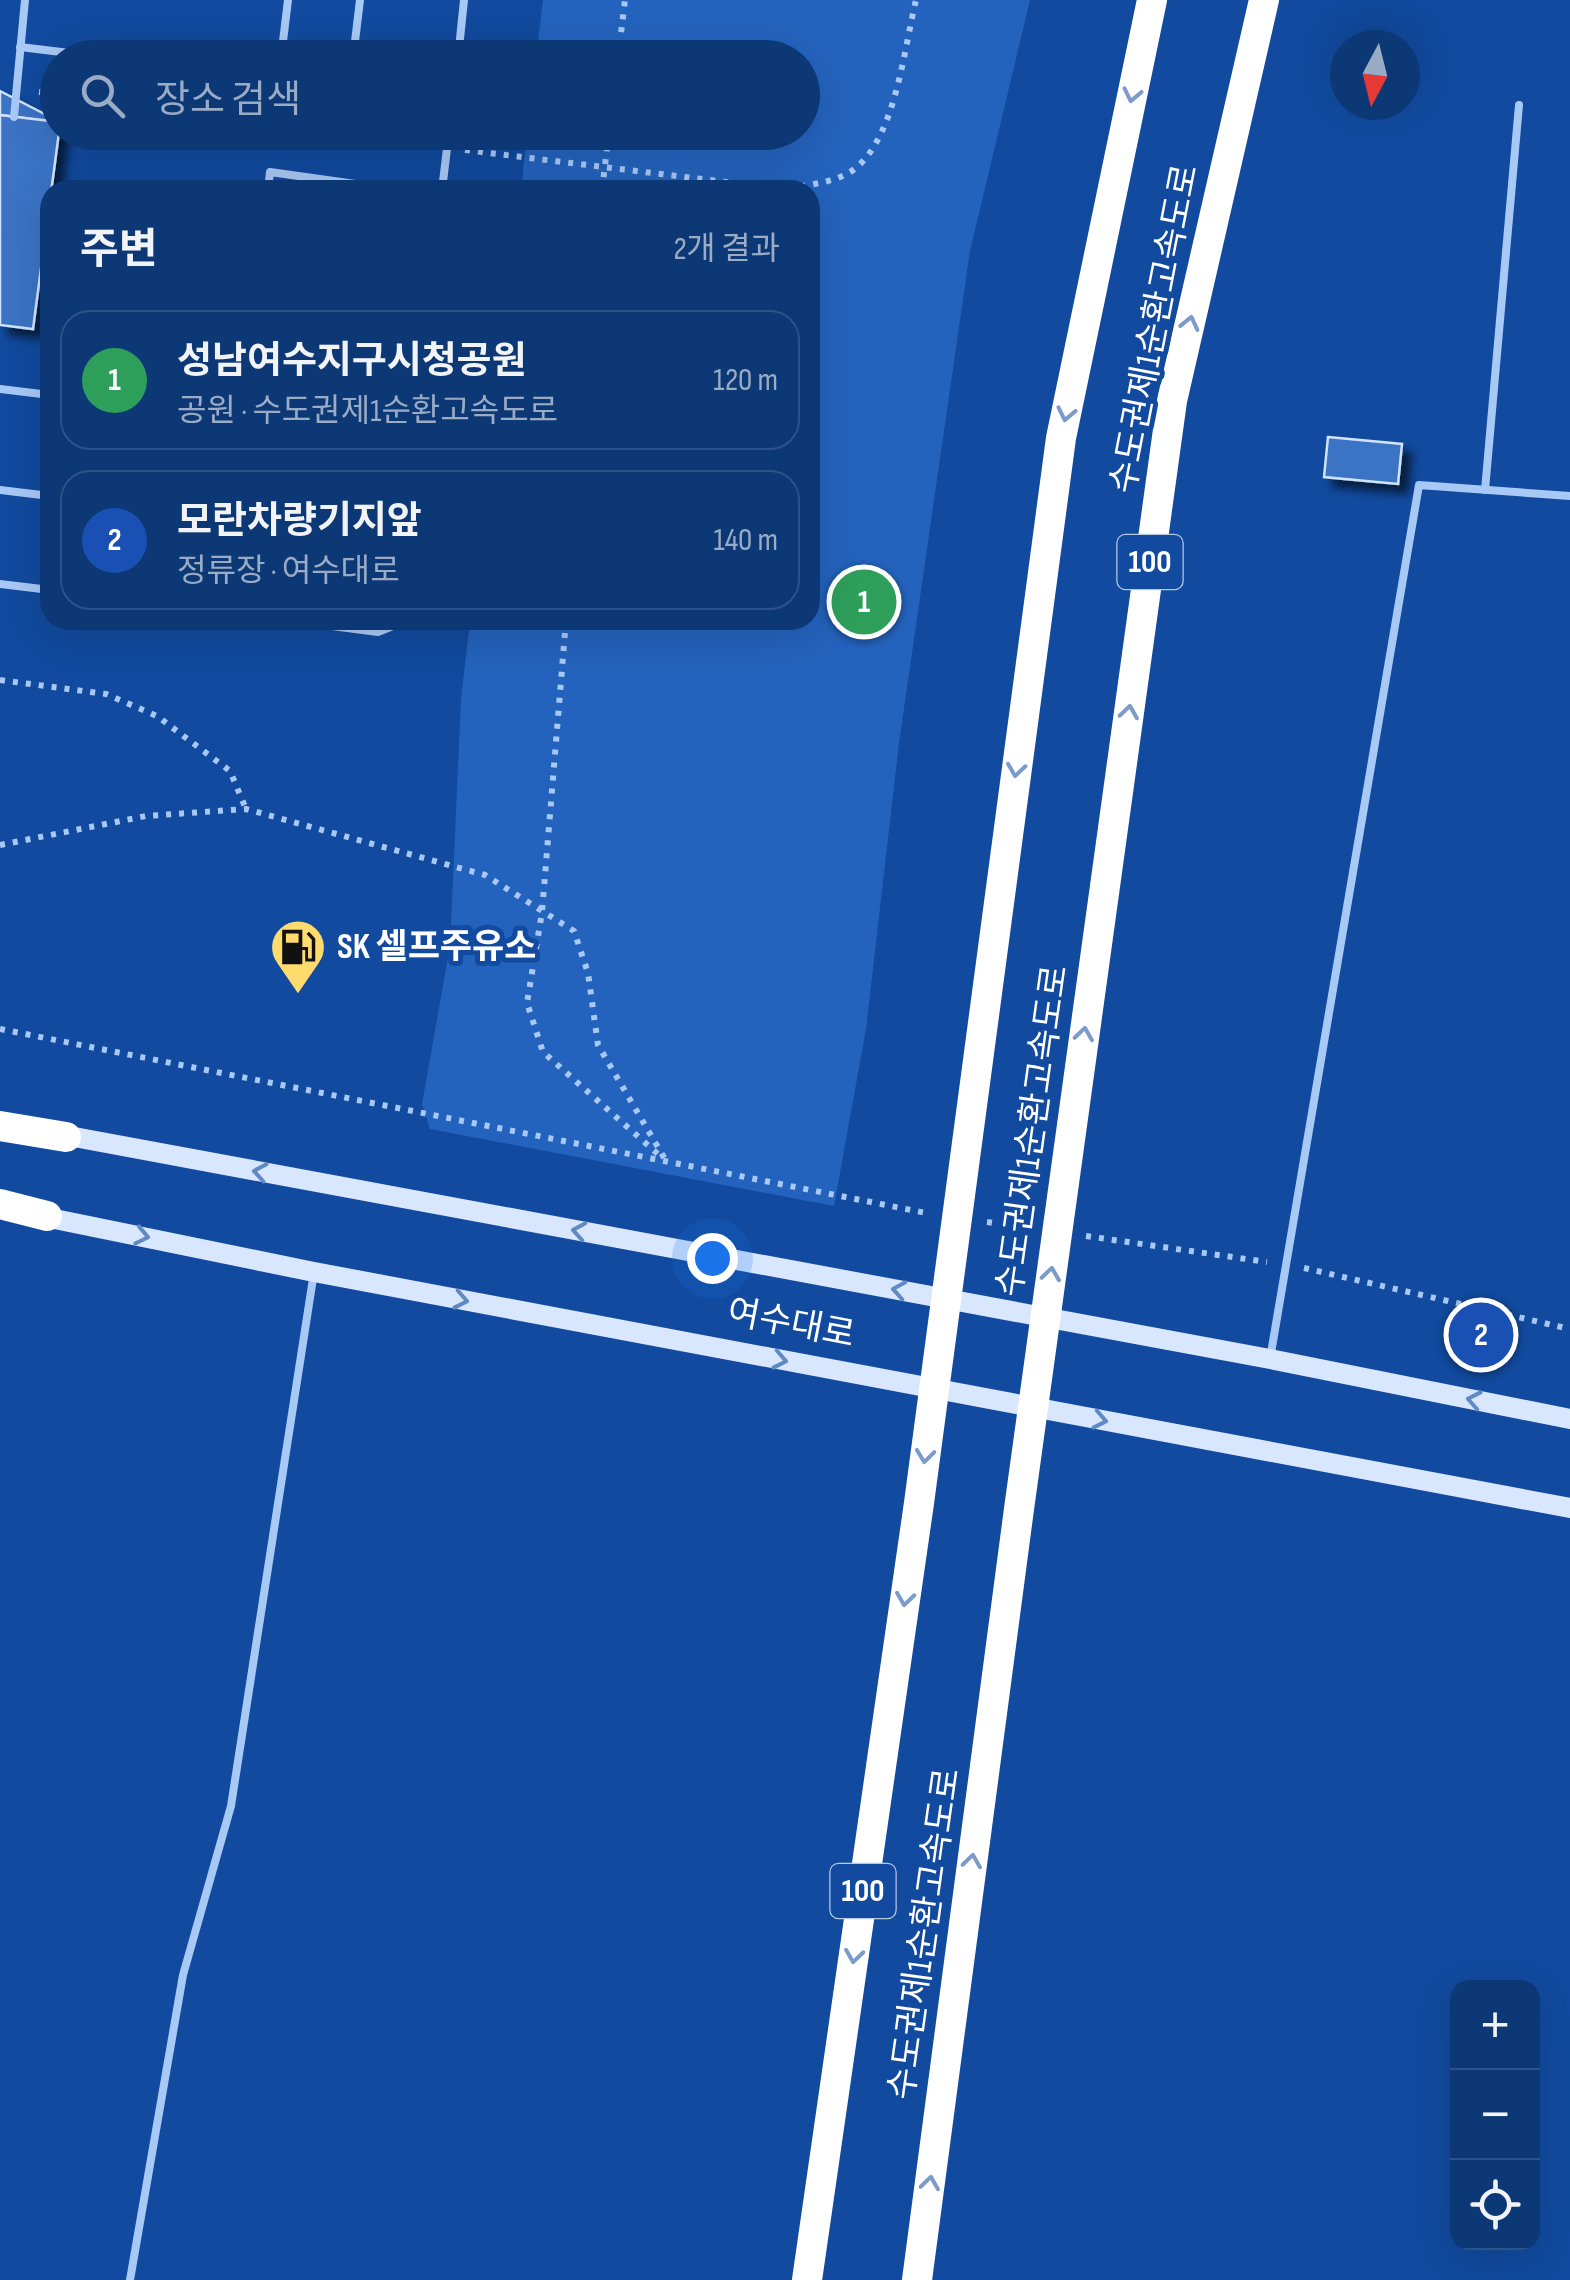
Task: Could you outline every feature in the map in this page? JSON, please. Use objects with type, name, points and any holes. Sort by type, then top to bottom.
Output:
[{"type":"highway","name":"수도권제1순환고속도로","points":[[807,2280],[919,1503],[1061,438],[1152,0]]},
{"type":"highway","name":"수도권제1순환고속도로","points":[[917,2280],[1172,400],[1264,0]]},
{"type":"highway","name":"여수대로","points":[[0,1126],[66,1136]]},
{"type":"highway","name":"여수대로","points":[[0,1204],[46,1216]]},
{"type":"main road","points":[[0,1112],[66,1136]]},
{"type":"main road","name":"여수대로","points":[[66,1136],[1270,1359],[1570,1419]]},
{"type":"main road","points":[[0,1212],[46,1216]]},
{"type":"main road","name":"여수대로","points":[[46,1216],[314,1272],[1570,1508]]},
{"type":"lane","points":[[14,117],[25,0]]},
{"type":"lane","points":[[284,40],[288,0]]},
{"type":"lane","points":[[356,40],[360,0]]},
{"type":"lane","points":[[460,40],[464,0]]},
{"type":"lane","points":[[20,47],[40,49]]},
{"type":"lane","points":[[1484,490],[1519,105]]},
{"type":"lane","points":[[443,180],[447,150]]},
{"type":"lane","points":[[269,180],[270,172],[313,180]]},
{"type":"lane","points":[[0,389],[40,394]]},
{"type":"lane","points":[[1270,1359],[1419,485],[1570,496]]},
{"type":"lane","points":[[0,490],[40,495]]},
{"type":"lane","points":[[0,584],[40,589]]},
{"type":"lane","points":[[130,2280],[183,1975],[231,1806],[314,1272]]},
{"type":"path","points":[[620,40],[625,0]]},
{"type":"path","points":[[820,183],[855,170],[876,145],[893,100],[916,0]]},
{"type":"path","points":[[603,180],[607,150]]},
{"type":"path","points":[[604,170],[698,180]]},
{"type":"path","points":[[565,630],[542,912],[527,1003],[544,1052],[666,1161]]},
{"type":"path","points":[[0,680],[106,694],[157,716],[230,771],[246,809]]},
{"type":"path","points":[[0,845],[146,816],[246,809],[484,874],[574,931],[588,972],[598,1045],[666,1161]]},
{"type":"path","points":[[0,1029],[935,1215]]},
{"type":"path","points":[[974,1220],[1033,1228]]},
{"type":"path","points":[[1072,1234],[1288,1264],[1570,1329]]},
{"type":"shaded area","points":[[543,0],[1030,0],[970,251],[899,743],[866,1029],[834,1206],[430,1129],[422,1104],[450,946],[461,700],[469,630],[820,630],[820,180],[522,180],[525,150],[820,150],[820,40],[538,40]]},
{"type":"building","points":[[0,91],[40,112],[40,120],[0,115]]},
{"type":"building","points":[[0,115],[40,120],[40,150],[57,150],[53,180],[40,180],[40,276],[33,329],[0,325]]},
{"type":"building","points":[[1328,437],[1402,444],[1398,484],[1324,477]]},
{"type":"place","name":"성남여수지구시청공원","points":[[864,602]]},
{"type":"place","name":"SK 셀프주유소","points":[[298,996]]},
{"type":"place","name":"모란차량기지앞","points":[[1481,1335]]}]
